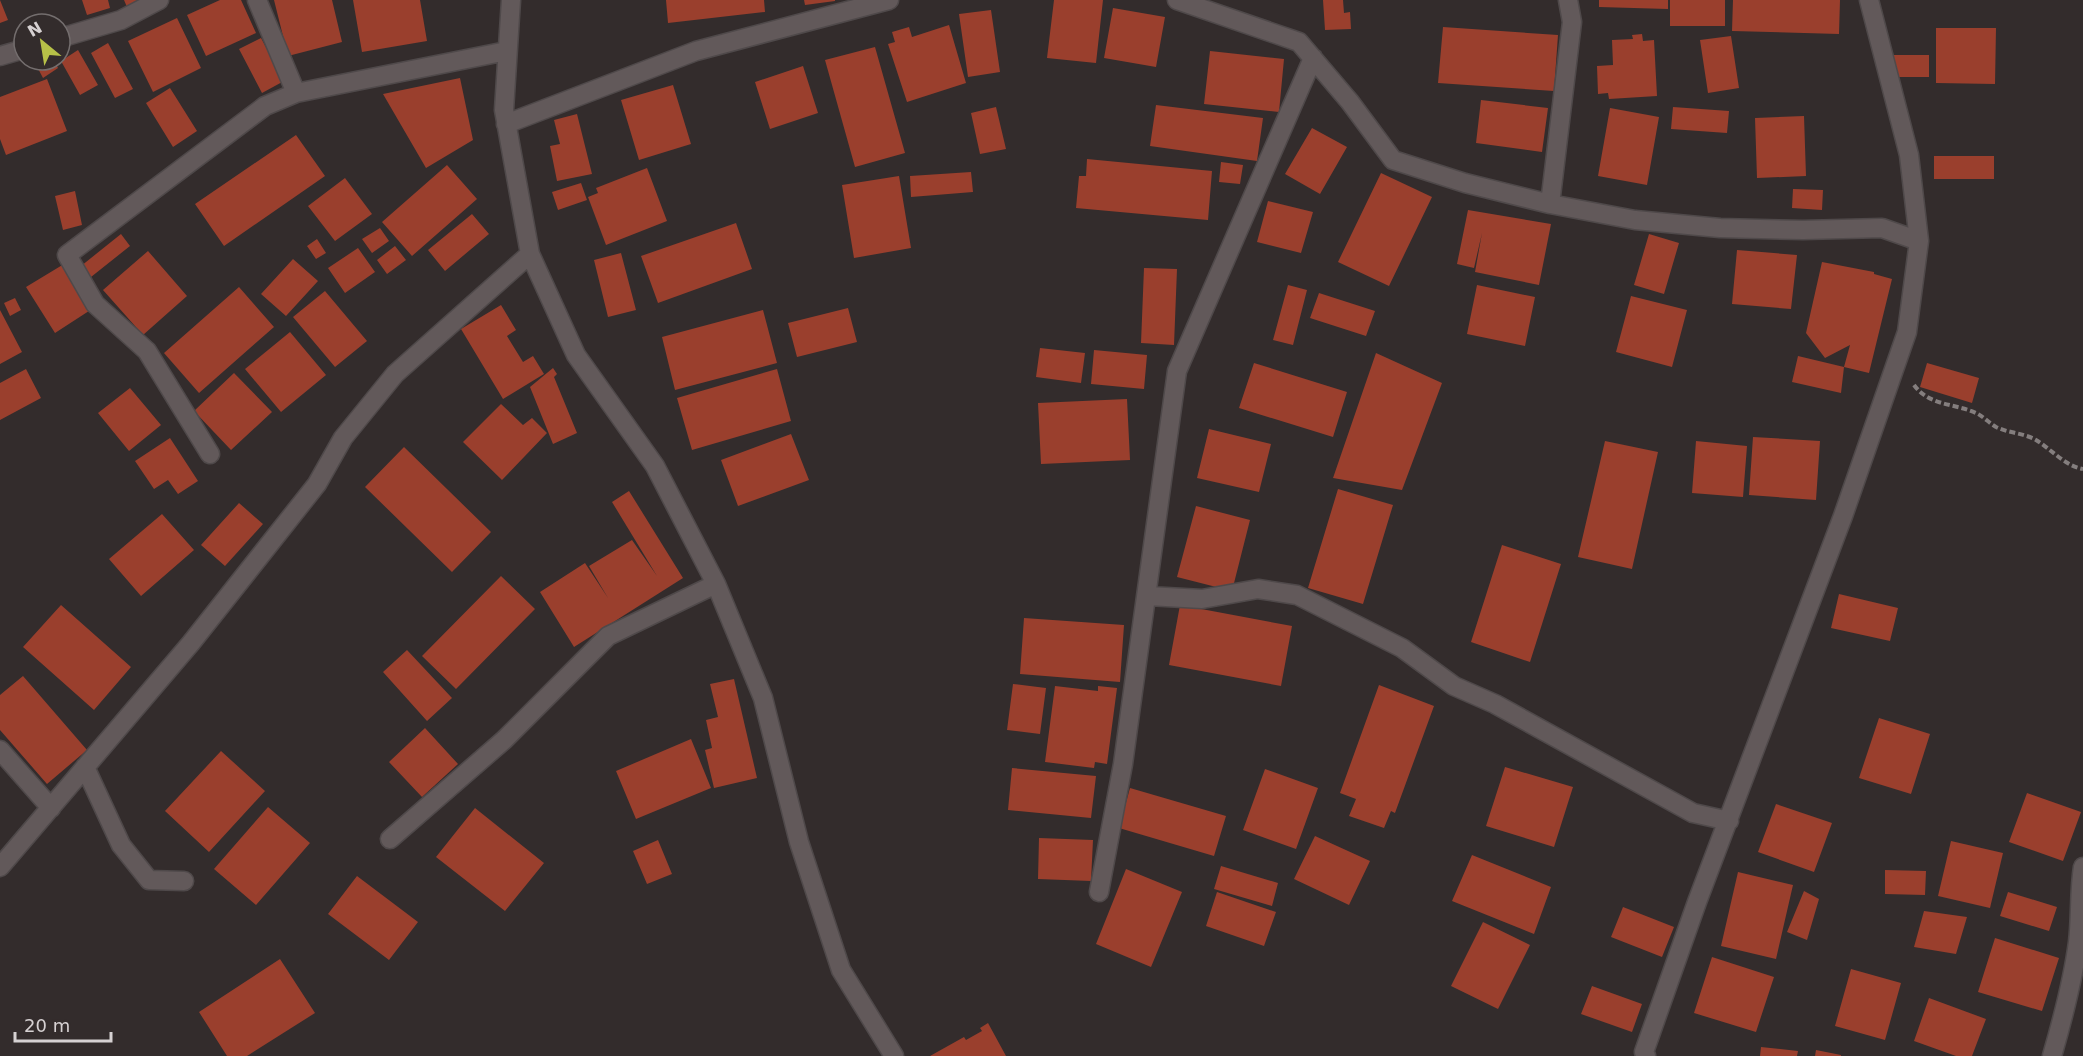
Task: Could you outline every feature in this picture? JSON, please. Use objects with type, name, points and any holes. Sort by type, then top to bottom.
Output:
[{"type":"street","points":[[72,34],[121,20],[159,0]]},
{"type":"street","points":[[257,0],[296,93]]},
{"type":"street","points":[[511,0],[504,110],[530,254],[576,355],[655,466],[716,584],[763,698],[799,842],[841,970],[894,1056]]},
{"type":"street","points":[[506,124],[696,51],[889,0]]},
{"type":"street","points":[[1177,0],[1299,42],[1350,102],[1393,160],[1465,183],[1550,204],[1635,220],[1720,228],[1882,228],[1919,241]]},
{"type":"street","points":[[1550,204],[1572,22],[1568,0]]},
{"type":"street","points":[[1646,1056],[1644,1052],[1811,602],[1907,332],[1919,241],[1909,155],[1869,0]]},
{"type":"street","points":[[210,454],[147,351],[95,304],[66,255],[265,106],[296,93],[507,51]]},
{"type":"street","points":[[1099,892],[1123,764],[1148,596],[1177,371],[1313,58]]},
{"type":"street","points":[[0,867],[191,643],[317,484],[343,438],[395,374],[530,254]]},
{"type":"street","points":[[390,839],[504,740],[608,636],[716,584]]},
{"type":"street","points":[[1148,596],[1202,599],[1258,589],[1297,595],[1402,648],[1454,686],[1495,704],[1693,813],[1728,821]]},
{"type":"street","points":[[0,750],[51,808]]},
{"type":"street","points":[[85,767],[121,845],[149,880],[184,881]]},
{"type":"street","points":[[2052,1056],[2066,1004],[2078,940],[2083,867]]},
{"type":"path","points":[[1896,364],[1921,394],[1935,402],[1977,414],[1995,426],[2034,439],[2064,461],[2083,470]]},
{"type":"building","points":[[0,0],[8,20],[0,23]]},
{"type":"building","points":[[82,0],[108,0],[110,8],[87,15]]},
{"type":"building","points":[[124,0],[143,0],[127,7]]},
{"type":"building","points":[[220,0],[241,0],[256,33],[206,56],[187,15]]},
{"type":"building","points":[[274,0],[332,0],[342,42],[288,56]]},
{"type":"building","points":[[353,0],[420,0],[427,41],[362,52]]},
{"type":"building","points":[[666,0],[764,0],[765,12],[668,23]]},
{"type":"building","points":[[804,0],[835,0],[835,1],[805,5]]},
{"type":"building","points":[[1054,0],[1103,0],[1096,63],[1047,58]]},
{"type":"building","points":[[1323,0],[1343,0],[1344,13],[1350,12],[1351,29],[1325,30]]},
{"type":"building","points":[[1599,0],[1668,0],[1668,9],[1599,7]]},
{"type":"building","points":[[1670,0],[1725,0],[1725,26],[1670,26]]},
{"type":"building","points":[[1733,0],[1840,0],[1839,34],[1732,31]]},
{"type":"building","points":[[1113,8],[1165,17],[1156,67],[1104,58]]},
{"type":"building","points":[[991,10],[1000,72],[968,77],[959,14]]},
{"type":"building","points":[[177,18],[201,68],[153,92],[128,41]]},
{"type":"building","points":[[949,25],[966,83],[907,102],[888,44],[895,42],[892,32],[909,27],[912,37]]},
{"type":"building","points":[[1443,27],[1558,35],[1554,91],[1438,83]]},
{"type":"building","points":[[1936,28],[1996,28],[1995,84],[1936,83]]},
{"type":"building","points":[[1642,34],[1643,41],[1654,40],[1657,96],[1609,99],[1608,93],[1598,94],[1597,66],[1613,65],[1612,40],[1633,39],[1632,35]]},
{"type":"building","points":[[1731,36],[1739,88],[1708,93],[1700,40]]},
{"type":"building","points":[[261,38],[284,81],[262,93],[239,49]]},
{"type":"building","points":[[108,43],[133,89],[115,98],[91,53]]},
{"type":"building","points":[[875,47],[905,153],[855,167],[825,60]]},
{"type":"building","points":[[78,50],[98,85],[80,95],[67,72],[72,72],[72,54]]},
{"type":"building","points":[[1210,51],[1284,59],[1279,112],[1204,104]]},
{"type":"building","points":[[1894,55],[1929,55],[1929,77],[1894,77]]},
{"type":"building","points":[[803,66],[818,113],[770,129],[755,82]]},
{"type":"building","points":[[40,72],[52,72],[43,78]]},
{"type":"building","points":[[460,78],[473,140],[426,168],[383,94]]},
{"type":"building","points":[[47,79],[67,131],[6,155],[0,139],[0,97]]},
{"type":"building","points":[[673,85],[691,144],[639,160],[621,100]]},
{"type":"building","points":[[170,88],[197,131],[173,147],[146,103]]},
{"type":"building","points":[[1481,100],[1548,108],[1542,152],[1476,143]]},
{"type":"building","points":[[1156,105],[1263,118],[1257,161],[1150,146]]},
{"type":"building","points":[[996,107],[1006,149],[980,154],[971,113]]},
{"type":"building","points":[[1673,107],[1729,111],[1727,133],[1671,129]]},
{"type":"building","points":[[1610,108],[1659,117],[1647,185],[1598,176]]},
{"type":"building","points":[[577,114],[592,174],[557,181],[550,146],[560,144],[554,120]]},
{"type":"building","points":[[1804,116],[1806,176],[1757,178],[1755,118]]},
{"type":"building","points":[[1312,128],[1347,147],[1320,194],[1285,174]]},
{"type":"building","points":[[296,135],[325,176],[224,246],[195,204]]},
{"type":"building","points":[[1934,156],[1994,156],[1994,179],[1934,179]]},
{"type":"building","points":[[1087,159],[1212,171],[1208,220],[1076,208],[1079,176],[1086,176]]},
{"type":"building","points":[[1221,162],[1243,165],[1240,184],[1219,182]]},
{"type":"building","points":[[447,165],[477,199],[412,256],[382,222]]},
{"type":"building","points":[[647,168],[667,221],[606,245],[588,197],[598,193],[596,188]]},
{"type":"building","points":[[971,172],[973,192],[911,197],[910,176]]},
{"type":"building","points":[[1381,173],[1432,197],[1389,286],[1338,262]]},
{"type":"building","points":[[899,176],[911,248],[854,258],[842,185]]},
{"type":"building","points":[[345,178],[372,214],[335,241],[308,206]]},
{"type":"building","points":[[581,183],[587,200],[558,210],[552,192]]},
{"type":"building","points":[[1793,189],[1823,190],[1822,210],[1792,208]]},
{"type":"building","points":[[75,191],[82,225],[63,230],[55,196]]},
{"type":"building","points":[[1268,201],[1313,212],[1301,253],[1257,242]]},
{"type":"building","points":[[1468,210],[1551,224],[1539,285],[1475,272],[1482,233],[1474,268],[1457,264]]},
{"type":"building","points":[[472,214],[489,234],[445,271],[428,250]]},
{"type":"building","points":[[736,223],[752,269],[658,303],[641,256]]},
{"type":"building","points":[[380,228],[389,241],[372,253],[362,239]]},
{"type":"building","points":[[121,234],[130,246],[91,277],[81,266]]},
{"type":"building","points":[[1649,234],[1679,243],[1664,294],[1634,285]]},
{"type":"building","points":[[317,239],[326,253],[316,259],[307,246]]},
{"type":"building","points":[[395,246],[406,260],[387,274],[377,260]]},
{"type":"building","points":[[358,248],[375,272],[345,293],[328,268]]},
{"type":"building","points":[[1737,250],[1797,255],[1791,309],[1732,304]]},
{"type":"building","points":[[148,251],[187,296],[143,335],[103,290]]},
{"type":"building","points":[[621,253],[636,310],[608,317],[594,260]]},
{"type":"building","points":[[293,259],[318,281],[286,316],[261,294]]},
{"type":"building","points":[[1822,262],[1874,272],[1874,274],[1892,279],[1869,373],[1844,367],[1850,345],[1825,358],[1806,333]]},
{"type":"building","points":[[64,264],[92,309],[55,333],[26,287]]},
{"type":"building","points":[[1144,268],[1177,269],[1174,345],[1141,343]]},
{"type":"building","points":[[1288,285],[1307,290],[1293,345],[1273,340]]},
{"type":"building","points":[[1477,285],[1535,297],[1525,346],[1467,334]]},
{"type":"building","points":[[239,287],[274,327],[199,393],[164,353]]},
{"type":"building","points":[[325,291],[367,341],[335,367],[293,317]]},
{"type":"building","points":[[1319,293],[1375,311],[1366,336],[1310,318]]},
{"type":"building","points":[[1631,296],[1687,310],[1672,367],[1616,352]]},
{"type":"building","points":[[15,298],[21,310],[10,316],[4,303]]},
{"type":"building","points":[[501,305],[516,330],[507,336],[523,362],[533,356],[544,374],[503,399],[461,329]]},
{"type":"building","points":[[848,308],[857,342],[797,357],[788,323]]},
{"type":"building","points":[[0,310],[22,352],[0,364]]},
{"type":"building","points":[[763,310],[777,363],[675,390],[662,337]]},
{"type":"building","points":[[290,332],[326,375],[281,412],[245,369]]},
{"type":"building","points":[[1040,348],[1085,353],[1081,383],[1036,377]]},
{"type":"building","points":[[1094,350],[1147,355],[1144,389],[1091,384]]},
{"type":"building","points":[[1376,353],[1442,383],[1402,490],[1333,478]]},
{"type":"building","points":[[1798,356],[1844,367],[1841,393],[1792,382]]},
{"type":"building","points":[[1254,363],[1347,392],[1333,437],[1239,408]]},
{"type":"building","points":[[1927,363],[1979,378],[1972,403],[1920,387]]},
{"type":"building","points":[[553,368],[557,374],[554,377],[577,433],[553,444],[530,387]]},
{"type":"building","points":[[26,369],[41,398],[0,420],[0,383]]},
{"type":"building","points":[[777,369],[791,421],[692,450],[677,398]]},
{"type":"building","points":[[234,373],[272,412],[231,450],[194,411]]},
{"type":"building","points":[[130,388],[161,425],[129,451],[98,413]]},
{"type":"building","points":[[1127,399],[1130,460],[1041,464],[1038,403]]},
{"type":"building","points":[[501,404],[523,425],[532,418],[547,433],[502,480],[463,442]]},
{"type":"building","points":[[1209,429],[1271,444],[1259,492],[1197,478]]},
{"type":"building","points":[[791,434],[809,480],[738,506],[721,460]]},
{"type":"building","points":[[1753,437],[1820,441],[1816,500],[1749,495]]},
{"type":"building","points":[[170,438],[198,481],[178,494],[168,480],[154,489],[135,461]]},
{"type":"building","points":[[1605,441],[1658,452],[1632,569],[1578,557]]},
{"type":"building","points":[[1696,441],[1747,446],[1743,497],[1692,493]]},
{"type":"building","points":[[404,447],[491,532],[452,572],[365,487]]},
{"type":"building","points":[[1338,489],[1393,505],[1363,604],[1308,588]]},
{"type":"building","points":[[629,491],[683,578],[574,647],[540,592],[585,563],[608,598],[589,566],[632,540],[657,576],[612,502]]},
{"type":"building","points":[[239,503],[263,524],[225,566],[201,545]]},
{"type":"building","points":[[1196,506],[1250,520],[1232,591],[1177,577]]},
{"type":"building","points":[[162,514],[194,550],[141,596],[109,559]]},
{"type":"building","points":[[1502,545],[1561,564],[1530,662],[1471,642]]},
{"type":"building","points":[[501,576],[535,609],[456,689],[422,656]]},
{"type":"building","points":[[1839,594],[1898,608],[1890,641],[1831,628]]},
{"type":"building","points":[[61,605],[131,667],[94,710],[23,647]]},
{"type":"building","points":[[1180,605],[1292,626],[1281,686],[1169,665]]},
{"type":"building","points":[[1024,618],[1124,625],[1120,682],[1020,674]]},
{"type":"building","points":[[407,650],[452,698],[427,721],[383,672]]},
{"type":"building","points":[[23,676],[87,750],[47,784],[0,730],[0,695]]},
{"type":"building","points":[[734,679],[757,778],[714,788],[705,750],[712,748],[706,720],[718,717],[710,684]]},
{"type":"building","points":[[1013,684],[1046,688],[1040,734],[1007,730]]},
{"type":"building","points":[[1379,685],[1434,706],[1395,813],[1391,811],[1384,828],[1349,816],[1356,799],[1340,793]]},
{"type":"building","points":[[1055,686],[1098,691],[1098,686],[1117,688],[1107,764],[1095,762],[1094,768],[1045,762]]},
{"type":"building","points":[[1879,718],[1930,734],[1911,794],[1859,778]]},
{"type":"building","points":[[425,728],[458,764],[422,797],[389,762]]},
{"type":"building","points":[[691,739],[711,788],[636,819],[616,771]]},
{"type":"building","points":[[221,751],[265,791],[209,852],[165,811]]},
{"type":"building","points":[[1505,767],[1573,787],[1554,847],[1486,826]]},
{"type":"building","points":[[1012,768],[1096,776],[1091,818],[1008,810]]},
{"type":"building","points":[[1265,769],[1318,788],[1296,849],[1243,830]]},
{"type":"building","points":[[1130,788],[1226,816],[1214,856],[1119,828]]},
{"type":"building","points":[[2027,793],[2081,812],[2063,861],[2009,842]]},
{"type":"building","points":[[1776,804],[1832,823],[1814,872],[1758,852]]},
{"type":"building","points":[[268,807],[310,843],[256,905],[214,869]]},
{"type":"building","points":[[475,808],[544,863],[505,911],[436,857]]},
{"type":"building","points":[[1315,836],[1370,861],[1349,905],[1294,879]]},
{"type":"building","points":[[1039,838],[1093,840],[1091,881],[1038,879]]},
{"type":"building","points":[[658,840],[672,874],[647,884],[633,851]]},
{"type":"building","points":[[1951,841],[2003,853],[1990,908],[1938,896]]},
{"type":"building","points":[[1472,855],[1551,887],[1534,934],[1452,901]]},
{"type":"building","points":[[1221,866],[1278,883],[1272,906],[1214,889]]},
{"type":"building","points":[[1126,869],[1182,892],[1151,967],[1096,944]]},
{"type":"building","points":[[1885,870],[1926,871],[1925,895],[1885,894]]},
{"type":"building","points":[[1738,872],[1793,885],[1776,959],[1721,946]]},
{"type":"building","points":[[357,876],[418,922],[389,960],[328,914]]},
{"type":"building","points":[[1804,891],[1819,899],[1807,940],[1787,932]]},
{"type":"building","points":[[1217,892],[1276,912],[1264,946],[1206,926]]},
{"type":"building","points":[[2008,892],[2057,907],[2049,931],[2000,916]]},
{"type":"building","points":[[1623,907],[1674,927],[1662,957],[1611,937]]},
{"type":"building","points":[[1924,911],[1967,917],[1956,954],[1914,947]]},
{"type":"building","points":[[1483,922],[1530,945],[1498,1009],[1451,986]]},
{"type":"building","points":[[1995,938],[2059,958],[2042,1011],[1978,992]]},
{"type":"building","points":[[1712,957],[1774,977],[1756,1032],[1694,1013]]},
{"type":"building","points":[[280,959],[315,1013],[247,1056],[227,1056],[199,1012]]},
{"type":"building","points":[[1851,969],[1901,983],[1885,1040],[1835,1026]]},
{"type":"building","points":[[1592,986],[1642,1004],[1632,1032],[1581,1014]]},
{"type":"building","points":[[1929,998],[1986,1019],[1972,1056],[1956,1056],[1914,1041]]},
{"type":"building","points":[[988,1023],[1006,1056],[930,1056],[964,1037],[966,1040],[982,1031],[980,1028]]},
{"type":"building","points":[[1761,1047],[1798,1051],[1797,1056],[1760,1056]]},
{"type":"building","points":[[1816,1050],[1841,1055],[1841,1056],[1815,1056]]}]
